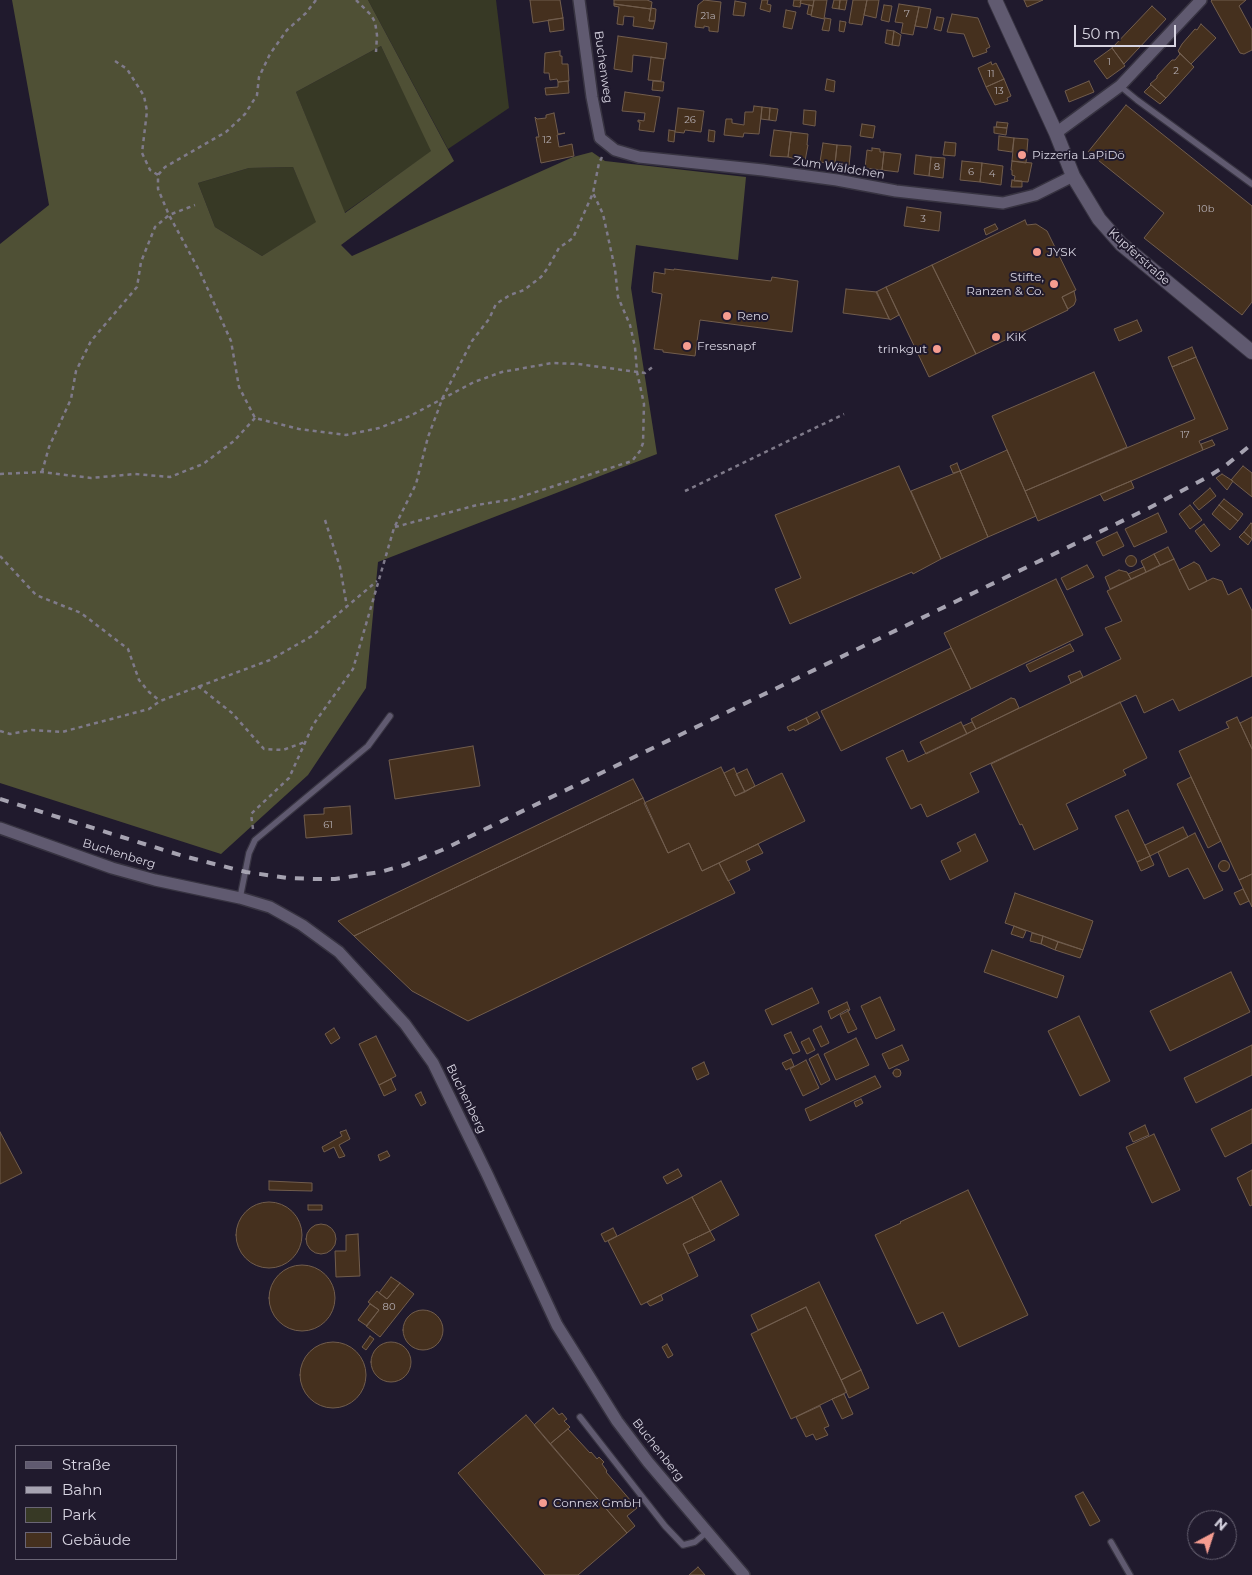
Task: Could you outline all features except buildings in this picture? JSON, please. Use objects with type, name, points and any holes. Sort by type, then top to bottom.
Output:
[{"type":"street","name":"Buchenweg","points":[[579,0],[592,97],[604,141]]},
{"type":"street","name":"Kupferstraße","points":[[995,0],[1056,133],[1073,176],[1099,219],[1121,244],[1252,352]]},
{"type":"street","points":[[1056,133],[1120,86],[1201,0]]},
{"type":"street","name":"Zum Wäldchen","points":[[604,141],[615,150],[639,157],[726,166],[837,180],[896,191],[1004,203],[1035,195],[1073,176]]},
{"type":"street","name":"Buchenberg","points":[[0,828],[112,868],[155,880],[240,898],[270,907],[302,924],[338,952],[405,1024],[433,1063],[557,1325],[617,1421],[648,1462],[744,1575]]},
{"type":"lane","points":[[1120,86],[1252,184]]},
{"type":"lane","points":[[240,898],[249,853],[255,840],[368,746],[390,716]]},
{"type":"lane","points":[[580,1417],[665,1526],[684,1545],[695,1542],[708,1532]]},
{"type":"lane","points":[[1111,1542],[1130,1575]]},
{"type":"path","points":[[316,0],[306,13],[287,30],[270,54],[259,77],[256,95],[245,114],[226,132],[165,167],[158,175],[158,189],[200,272],[231,341],[239,387],[255,418],[299,429],[346,435],[379,428],[410,416],[474,382],[502,372],[552,363],[578,364],[645,373],[654,365]]},
{"type":"path","points":[[356,0],[371,15],[375,22],[377,35],[376,52]]},
{"type":"path","points":[[115,61],[127,69],[144,96],[147,110],[142,153],[150,170],[158,175]]},
{"type":"path","points":[[255,840],[251,814],[289,778],[313,724],[353,668],[394,528],[416,484],[428,437],[443,397],[472,342],[489,319],[496,304],[510,295],[524,290],[541,277],[559,248],[573,238],[593,193],[604,141]]},
{"type":"path","points":[[394,528],[477,505],[514,499],[632,461],[640,451],[643,435],[644,404],[637,372],[635,347],[630,325],[618,297],[603,214],[593,193]]},
{"type":"path","points":[[42,472],[49,446],[71,400],[76,371],[91,341],[137,287],[141,262],[155,227],[170,216],[195,205]]},
{"type":"path","points":[[685,491],[844,414]]},
{"type":"path","points":[[0,474],[42,472],[91,478],[135,474],[170,477],[203,464],[234,442],[255,418]]},
{"type":"path","points":[[325,520],[340,567],[347,607]]},
{"type":"path","points":[[0,556],[36,595],[81,613],[128,649],[139,680],[160,701]]},
{"type":"path","points":[[0,731],[10,734],[32,730],[62,732],[150,709],[160,701],[270,660],[312,636],[379,580]]},
{"type":"path","points":[[198,686],[232,713],[264,749],[283,750],[305,742]]},
{"type":"green space","points":[[12,0],[368,0],[454,161],[341,245],[352,256],[573,157],[592,152],[605,161],[746,177],[738,260],[636,245],[631,288],[657,454],[378,562],[366,688],[308,775],[221,854],[0,783],[0,244],[49,205]],"holes":[[[381,46],[431,151],[345,213],[296,92]],[[293,167],[316,222],[262,256],[215,227],[198,183],[249,168]]]},
{"type":"green space","points":[[368,0],[496,0],[509,108],[448,149]]},
{"type":"green space","points":[[381,46],[432,151],[344,213],[296,92]]},
{"type":"green space","points":[[293,167],[317,222],[262,256],[215,227],[198,183],[249,168]]},
{"type":"railway","points":[[0,799],[183,856],[246,872],[288,878],[335,879],[380,872],[405,865],[442,850],[1149,508],[1206,478],[1225,466],[1252,444]]},
{"type":"place","name":"Pizzeria LaPiDö","points":[[1022,155]]},
{"type":"place","name":"JYSK","points":[[1037,252]]},
{"type":"place","name":"Stifte, Ranzen & Co.","points":[[1054,284]]},
{"type":"place","name":"Reno","points":[[727,316]]},
{"type":"place","name":"KiK","points":[[996,337]]},
{"type":"place","name":"Fressnapf","points":[[687,346]]},
{"type":"place","name":"trinkgut","points":[[937,349]]},
{"type":"place","name":"Connex GmbH","points":[[543,1503]]}]
